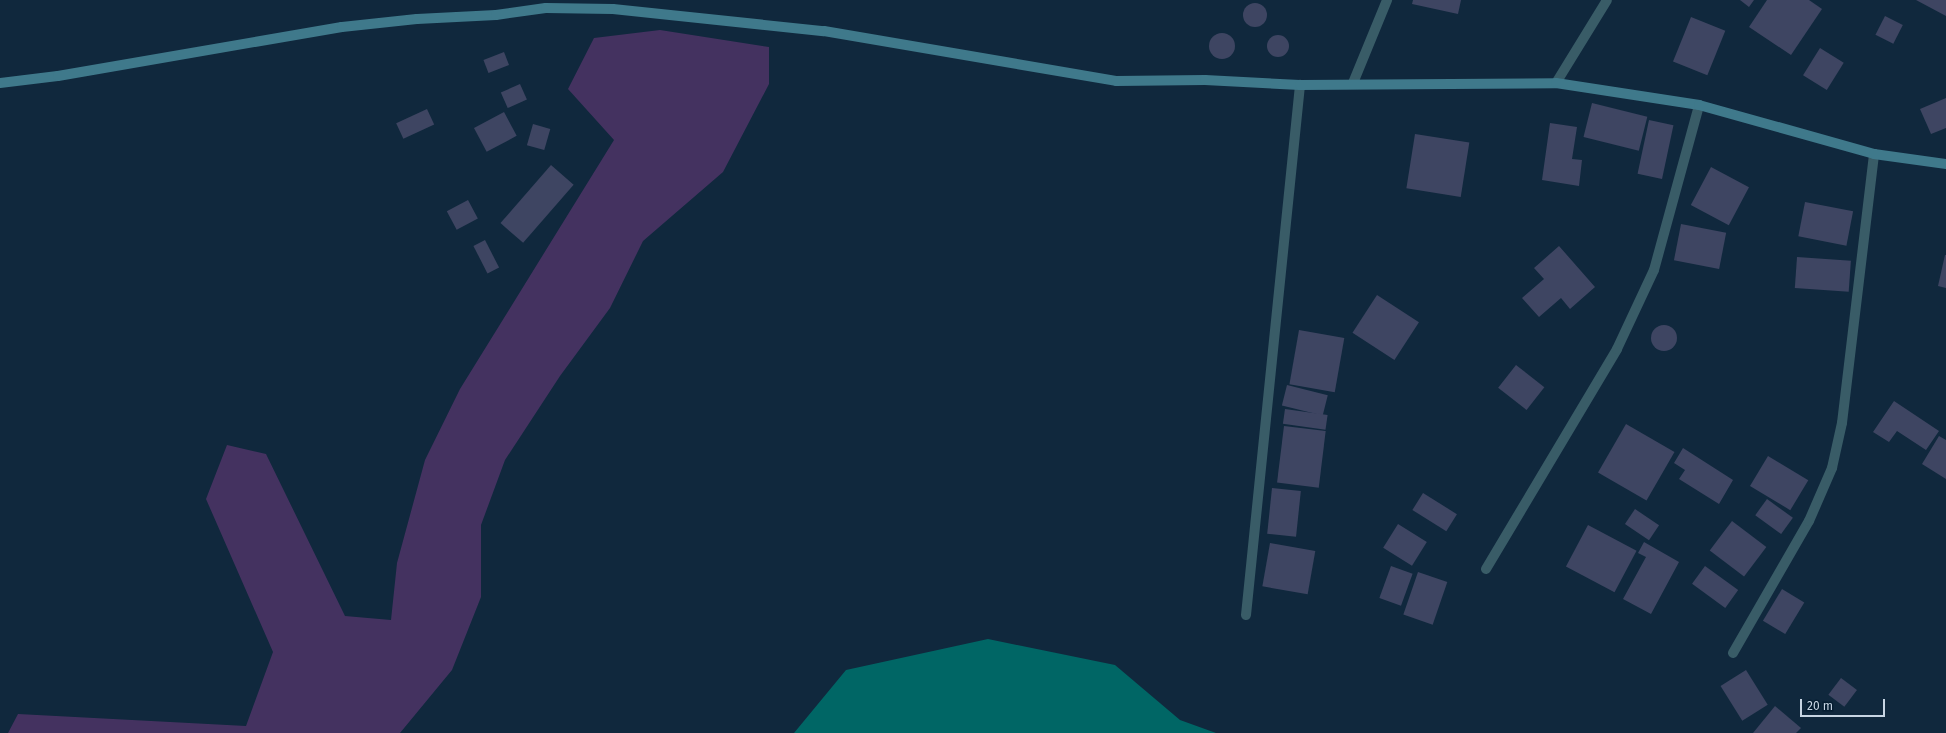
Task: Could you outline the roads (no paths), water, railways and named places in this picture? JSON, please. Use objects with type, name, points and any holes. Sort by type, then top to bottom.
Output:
[{"type":"street","points":[[1353,83],[1387,0]]},
{"type":"street","points":[[1556,84],[1607,0]]},
{"type":"street","points":[[0,83],[58,76],[342,27],[417,19],[496,15],[546,8],[613,9],[824,31],[1116,82],[1205,80],[1300,85],[1353,83],[1434,85],[1556,84],[1699,105],[1874,154],[1946,164]]},
{"type":"street","points":[[1246,615],[1300,85]]},
{"type":"street","points":[[1486,569],[1617,349],[1654,270],[1699,105]]},
{"type":"street","points":[[1733,653],[1809,521],[1832,468],[1842,424],[1874,154]]}]
